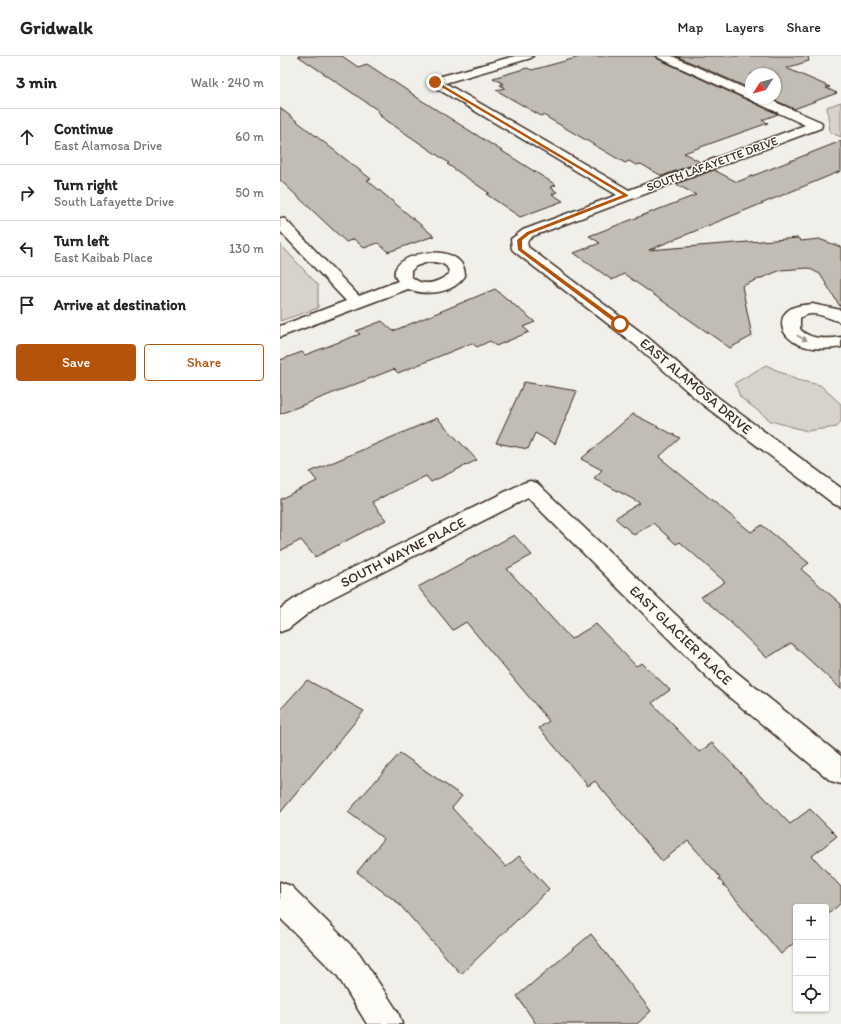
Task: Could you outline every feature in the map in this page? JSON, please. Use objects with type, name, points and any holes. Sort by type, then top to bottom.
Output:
[{"type":"street","points":[[527,56],[435,82],[627,196]]},
{"type":"street","points":[[663,56],[745,93]]},
{"type":"street","name":"SOUTH LAFAYETTE DRIVE","points":[[519,240],[528,233],[816,125],[769,104]]},
{"type":"street","points":[[280,222],[358,303]]},
{"type":"street","name":"EAST ALAMOSA DRIVE","points":[[519,240],[520,249],[640,340],[708,400],[841,499]]},
{"type":"street","points":[[280,332],[408,283]]},
{"type":"street","points":[[841,317],[828,311],[810,309],[795,314],[791,318],[790,324],[791,329],[796,334],[808,341],[823,344],[841,342]]},
{"type":"street","name":"SOUTH WAYNE PLACE","points":[[280,622],[312,598],[530,488]]},
{"type":"street","name":"EAST GLACIER PLACE","points":[[530,488],[726,679],[841,772]]},
{"type":"street","points":[[280,897],[348,964],[386,1024]]},
{"type":"shaded area","points":[[841,102],[841,137],[830,132],[827,107]]},
{"type":"shaded area","points":[[280,244],[318,285],[318,308],[280,321]]},
{"type":"shaded area","points":[[766,365],[797,380],[820,385],[841,404],[841,421],[837,427],[807,431],[771,421],[740,397],[735,383]]},
{"type":"building","points":[[298,56],[342,56],[358,67],[367,64],[413,95],[556,185],[550,187],[557,192],[552,194],[563,201],[520,217],[486,194],[489,193],[447,164],[449,163],[380,116],[382,115],[377,112],[379,111]]},
{"type":"building","points":[[583,56],[656,56],[658,59],[745,99],[745,104],[756,104],[778,114],[762,120],[768,123],[684,153],[700,162],[662,176],[641,164],[636,165],[629,161],[625,163],[543,115],[541,116],[496,90],[505,88],[500,85],[504,84],[493,78],[527,68],[532,70]]},
{"type":"building","points":[[676,56],[808,56],[809,61],[786,68],[830,87],[826,88],[837,93],[794,109],[781,103],[781,68],[745,68],[745,86]]},
{"type":"building","points":[[280,108],[371,179],[367,180],[434,236],[388,252],[378,243],[364,248],[354,239],[346,242],[280,180]]},
{"type":"building","points":[[841,141],[841,171],[649,250],[798,238],[801,241],[819,239],[841,247],[841,308],[820,274],[808,268],[781,270],[742,286],[752,336],[730,348],[624,274],[612,280],[574,253],[600,243],[589,236],[696,195],[676,184],[714,170],[737,182]]},
{"type":"building","points":[[495,289],[535,322],[523,327],[529,332],[496,346],[490,341],[477,347],[472,343],[398,373],[394,369],[280,414],[280,360],[302,352],[305,355],[360,334],[356,331],[382,321],[393,331]]},
{"type":"building","points":[[524,382],[577,391],[555,444],[535,433],[528,449],[496,443]]},
{"type":"building","points":[[633,414],[680,438],[659,457],[751,532],[762,525],[809,563],[801,569],[841,604],[841,689],[791,643],[767,658],[727,619],[701,597],[725,582],[680,542],[676,544],[653,523],[634,535],[615,518],[640,503],[594,478],[602,470],[581,459]]},
{"type":"building","points":[[437,418],[477,460],[431,482],[426,476],[372,502],[386,520],[315,557],[301,540],[280,551],[280,499],[317,481],[310,472]]},
{"type":"building","points":[[514,535],[532,555],[507,569],[571,639],[596,624],[636,666],[642,663],[670,690],[652,703],[699,752],[712,743],[790,824],[810,809],[837,836],[812,856],[841,887],[841,903],[829,913],[829,904],[793,904],[793,944],[781,954],[719,879],[720,877],[688,841],[662,861],[595,781],[588,786],[539,728],[549,721],[466,622],[453,630],[418,587]]},
{"type":"building","points":[[307,680],[364,711],[280,813],[280,710]]},
{"type":"building","points":[[400,753],[462,796],[452,808],[506,867],[519,856],[549,889],[461,974],[398,903],[357,872],[384,839],[348,812]]},
{"type":"building","points":[[591,934],[651,1011],[637,1024],[536,1024],[517,996]]},
{"type":"route","points":[[435,82],[627,196],[528,233],[519,240],[520,249],[620,324]]}]
